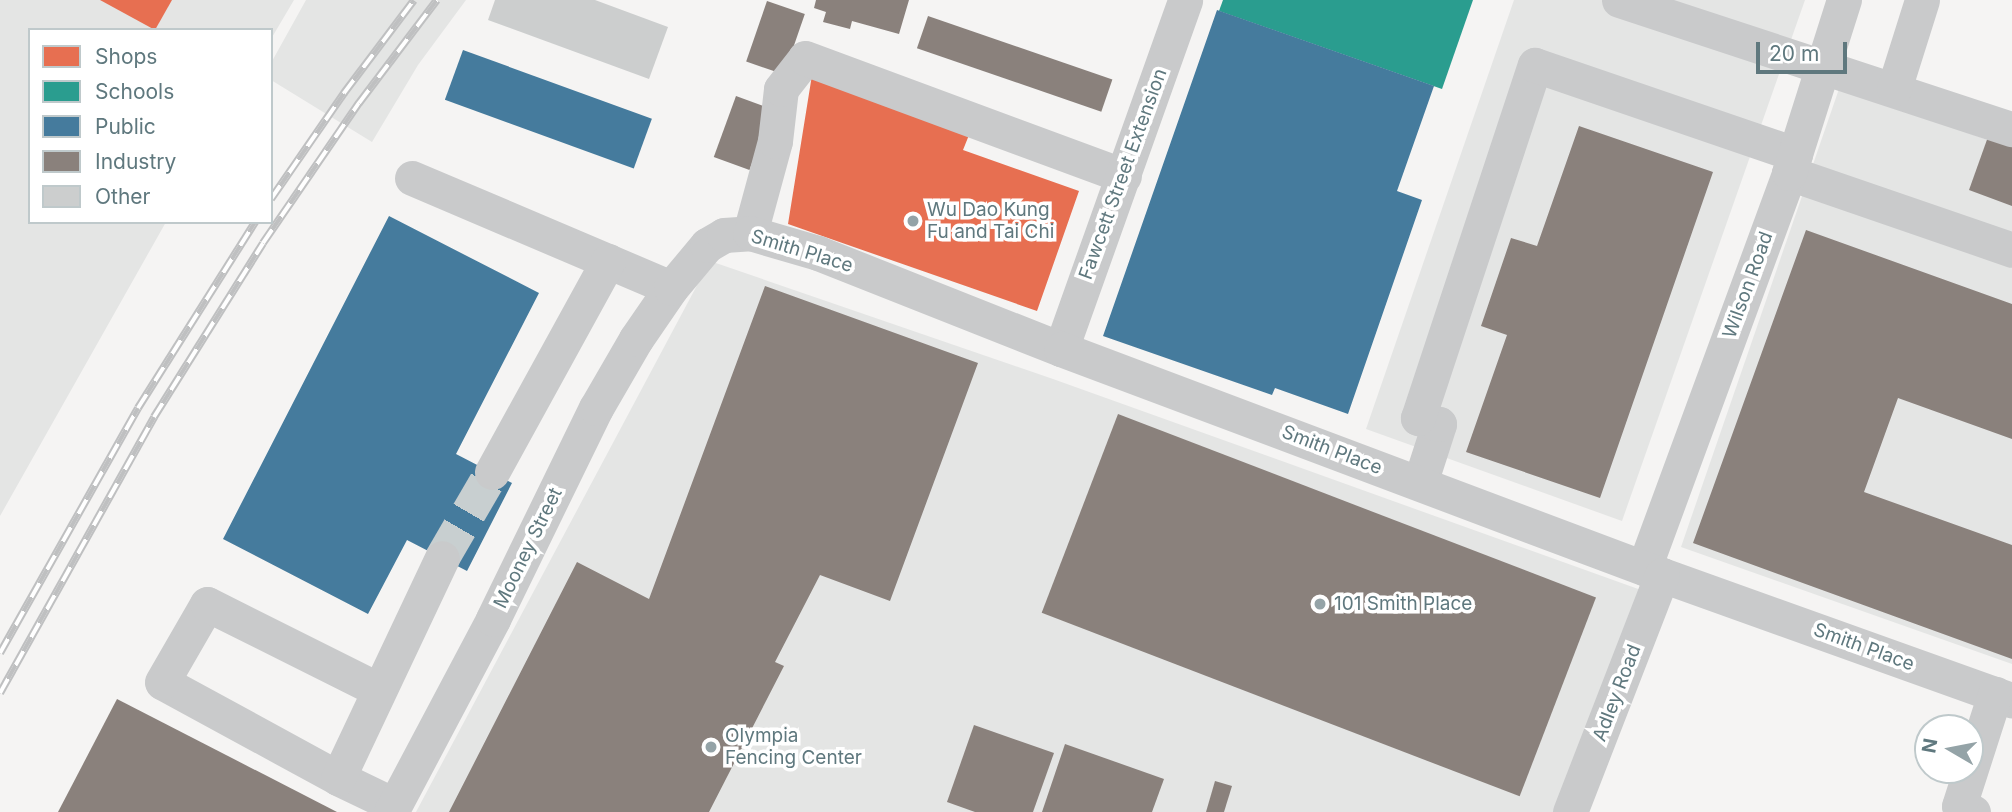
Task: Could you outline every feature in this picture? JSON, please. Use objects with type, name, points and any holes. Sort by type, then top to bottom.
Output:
[{"type":"street","name":"Fawcett Street Extension","points":[[1061,348],[1185,0]]},
{"type":"street","points":[[1619,0],[1824,65],[2012,130]]},
{"type":"street","name":"Wilson Road","points":[[1653,571],[1792,164],[1844,0]]},
{"type":"street","points":[[1894,89],[1923,0]]},
{"type":"street","points":[[750,233],[775,141],[781,89],[805,58],[1124,176]]},
{"type":"street","points":[[1420,483],[1440,424],[1418,418],[1535,65],[2012,250]]},
{"type":"street","points":[[412,178],[671,288]]},
{"type":"street","name":"Smith Place","points":[[671,288],[707,244],[724,234],[750,233],[818,253],[1061,348],[1653,571],[2003,697]]},
{"type":"street","points":[[492,472],[608,261]]},
{"type":"street","name":"Mooney Street","points":[[393,809],[493,619],[596,408],[636,339],[671,288]]},
{"type":"street","points":[[338,778],[442,558]]},
{"type":"street","name":"Adley Road","points":[[1570,812],[1653,571]]},
{"type":"street","points":[[379,690],[208,604],[162,682],[393,809]]},
{"type":"street","points":[[1973,812],[1959,806],[2003,697]]},
{"type":"shaded area","points":[[0,0],[294,0],[273,36],[273,28],[28,28],[28,224],[165,224],[0,516]]},
{"type":"shaded area","points":[[306,0],[466,0],[418,65],[372,142],[273,81],[273,59]]},
{"type":"shaded area","points":[[1514,0],[1805,0],[1622,521],[1366,429]]},
{"type":"shaded area","points":[[1840,86],[2012,149],[2012,664],[1681,547]]},
{"type":"shaded area","points":[[710,261],[1053,379],[1641,590],[1563,812],[416,812]]},
{"type":"building: Shops","points":[[100,0],[172,0],[156,28],[151,28]]},
{"type":"building: Shops","points":[[812,75],[971,130],[963,150],[1079,191],[1037,311],[788,224]]},
{"type":"building: Schools","points":[[1223,0],[1473,0],[1442,89],[1219,11]]},
{"type":"building: Public","points":[[1217,10],[1434,86],[1397,191],[1422,200],[1348,414],[1275,388],[1272,395],[1103,336]]},
{"type":"building: Public","points":[[463,50],[652,119],[634,169],[445,100]]},
{"type":"building: Public","points":[[389,216],[539,293],[456,454],[512,483],[467,571],[407,540],[368,614],[223,539]]},
{"type":"building: Industry","points":[[816,0],[909,0],[899,34],[852,21],[850,29],[823,22],[826,12],[814,8]]},
{"type":"building: Industry","points":[[767,1],[805,14],[784,75],[746,62]]},
{"type":"building: Industry","points":[[928,16],[1112,79],[1101,112],[917,48]]},
{"type":"building: Industry","points":[[736,96],[772,109],[749,170],[714,157]]},
{"type":"building: Industry","points":[[1579,126],[1713,172],[1600,498],[1466,452],[1507,335],[1481,326],[1511,238],[1537,246]]},
{"type":"building: Industry","points":[[1989,134],[2012,143],[2012,206],[1969,190]]},
{"type":"building: Industry","points":[[1806,230],[2012,304],[2012,439],[1898,398],[1864,492],[2012,545],[2012,659],[1693,543]]},
{"type":"building: Industry","points":[[765,286],[978,363],[890,601],[820,575],[775,662],[784,666],[709,812],[449,812],[577,562],[649,599]]},
{"type":"building: Industry","name":"101 Smith Place","points":[[1118,414],[1596,597],[1520,796],[1042,613]]},
{"type":"building: Industry","points":[[117,699],[337,812],[58,812]]},
{"type":"building: Industry","points":[[974,725],[1054,753],[1033,812],[975,812],[947,802]]},
{"type":"building: Industry","points":[[1065,744],[1164,779],[1152,812],[1042,812]]},
{"type":"building: Industry","points":[[1215,781],[1232,786],[1224,812],[1206,812]]},
{"type":"building: Other","points":[[495,0],[595,0],[668,27],[649,79],[488,20]]},
{"type":"tunnel","points":[[442,558],[492,472]]},
{"type":"railway","points":[[273,196],[344,93],[414,0]]},
{"type":"railway","points":[[0,693],[154,417],[263,243],[359,103],[437,0]]},
{"type":"railway","points":[[0,653],[138,408],[254,224]]},
{"type":"place","name":"Wu Dao Kung Fu and Tai Chi","points":[[913,221]]},
{"type":"place","name":"101 Smith Place","points":[[1320,604]]},
{"type":"place","name":"Olympia Fencing Center","points":[[711,747]]}]
